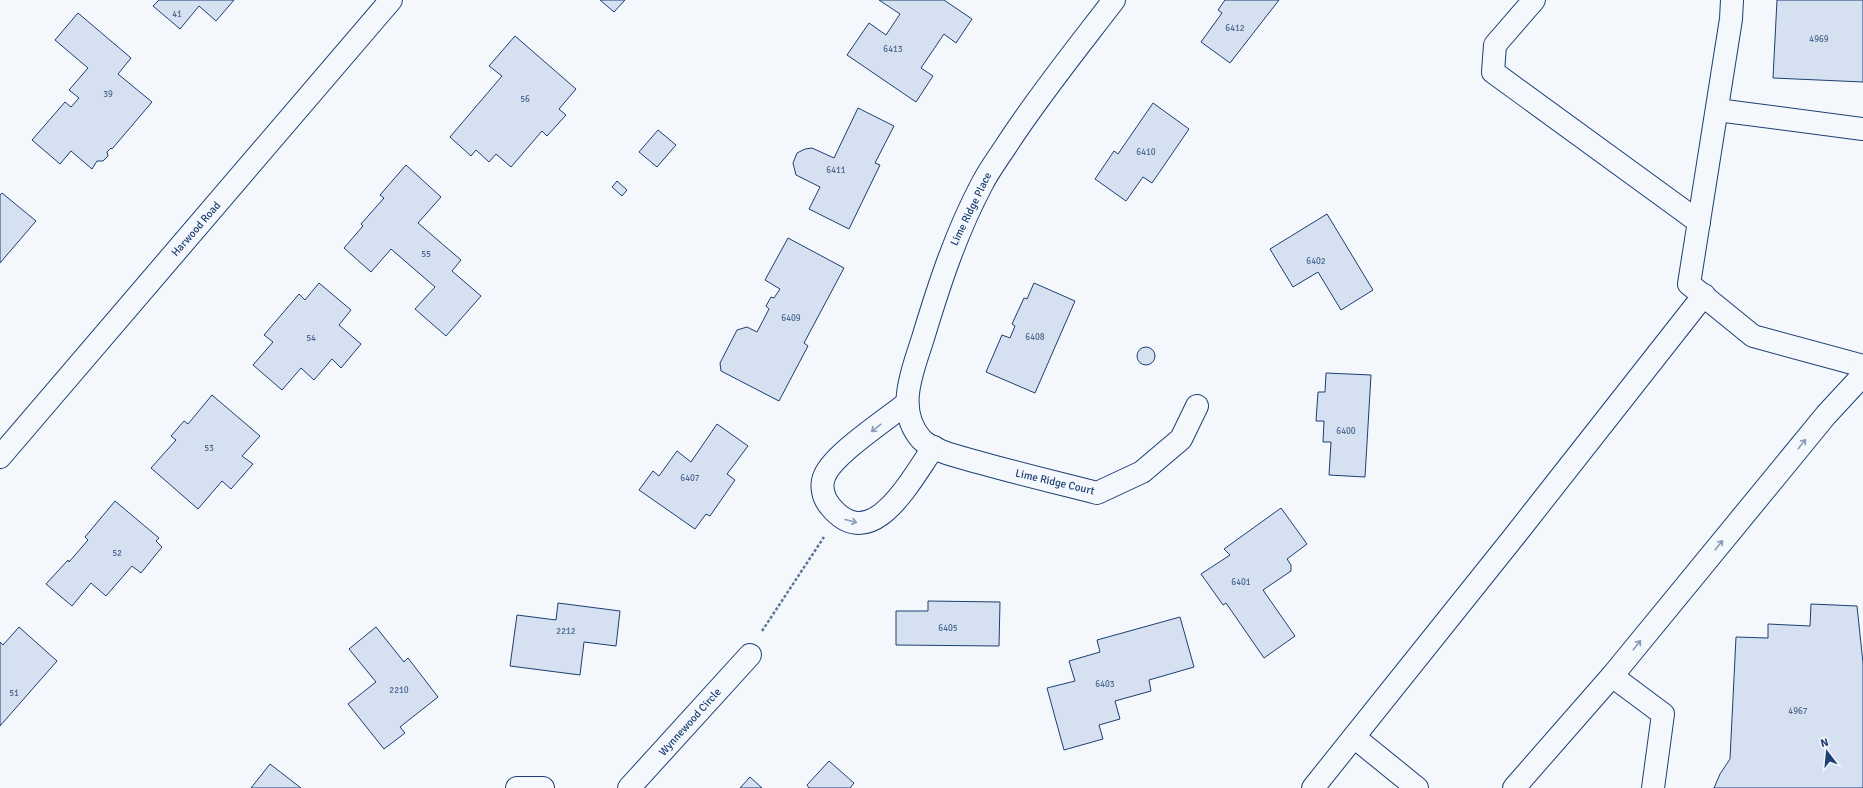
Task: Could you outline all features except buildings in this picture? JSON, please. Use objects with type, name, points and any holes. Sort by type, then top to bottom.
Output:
[{"type":"street","name":"Harwood Road","points":[[0,457],[391,0]]},
{"type":"street","name":"Lime Ridge Place","points":[[913,426],[906,403],[912,374],[939,285],[955,240],[982,182],[1024,118],[1114,0]]},
{"type":"street","points":[[1534,0],[1495,45],[1493,72],[1699,222]]},
{"type":"street","points":[[1732,0],[1731,19],[1689,284],[1753,336],[1863,366]]},
{"type":"street","points":[[1717,110],[1863,130]]},
{"type":"street","points":[[1313,788],[1704,296]]},
{"type":"street","points":[[1514,788],[1612,676],[1826,415],[1863,375]]},
{"type":"street","points":[[906,403],[833,461],[824,476],[822,491],[828,504],[838,516],[850,522],[866,523],[879,518],[894,504],[934,447]]},
{"type":"street","name":"Lime Ridge Court","points":[[913,426],[921,438],[934,447],[955,455],[1020,474],[1097,493],[1142,472],[1181,439],[1197,406]]},
{"type":"street","name":"Wynnewood Circle","points":[[629,788],[750,655]]},
{"type":"street","points":[[1612,676],[1663,714],[1653,788]]},
{"type":"street","points":[[1354,736],[1417,788]]},
{"type":"street","points":[[517,788],[543,788]]},
{"type":"path","points":[[750,655],[761,632],[838,516]]}]
